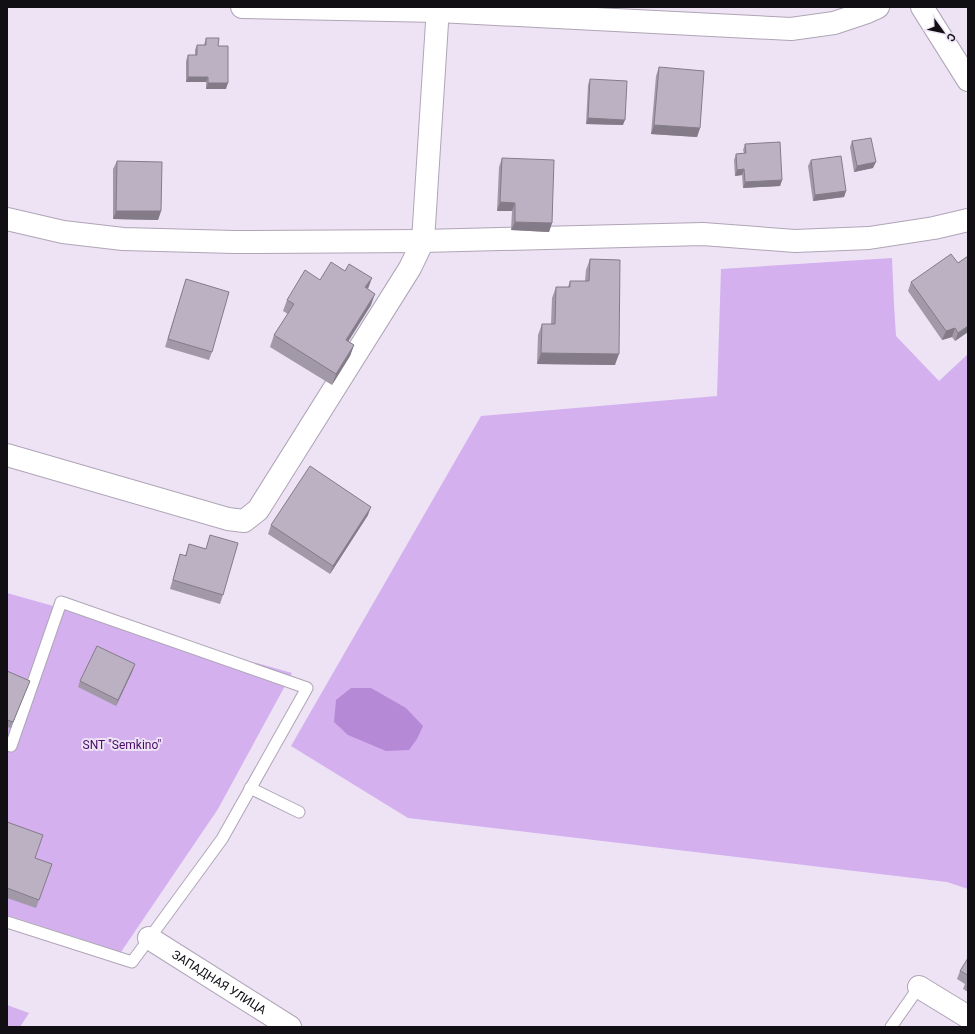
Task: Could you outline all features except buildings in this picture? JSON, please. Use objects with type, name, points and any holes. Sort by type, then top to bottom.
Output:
[{"type":"street","points":[[242,7],[438,9],[664,15],[791,28],[834,23],[878,7]]},
{"type":"street","points":[[922,7],[968,80]]},
{"type":"street","points":[[7,455],[228,518],[244,521],[258,510],[410,268],[423,242],[438,9]]},
{"type":"street","points":[[7,219],[63,232],[123,239],[234,242],[423,242],[703,234],[795,241],[869,238],[934,228],[968,220]]},
{"type":"street","name":"ЗАПАДНАЯ УЛИЦА","points":[[149,938],[290,1027]]},
{"type":"street","points":[[919,986],[968,1017]]},
{"type":"lane","points":[[7,922],[132,962],[222,839],[307,688],[61,602],[11,746]]},
{"type":"lane","points":[[250,788],[299,812]]},
{"type":"lane","points":[[891,1027],[919,986]]},
{"type":"green space","points":[[892,258],[896,336],[939,381],[968,354],[968,889],[947,882],[408,818],[291,746],[481,416],[717,396],[721,269]]},
{"type":"green space","name":"SNT \"Semkino\"","points":[[7,593],[292,673],[218,809],[121,952],[7,915]]},
{"type":"green space","points":[[7,1005],[29,1013],[20,1027],[7,1027]]},
{"type":"shaded area","points":[[351,688],[371,688],[406,708],[423,726],[417,739],[409,750],[386,751],[348,735],[334,722],[336,700]]}]
